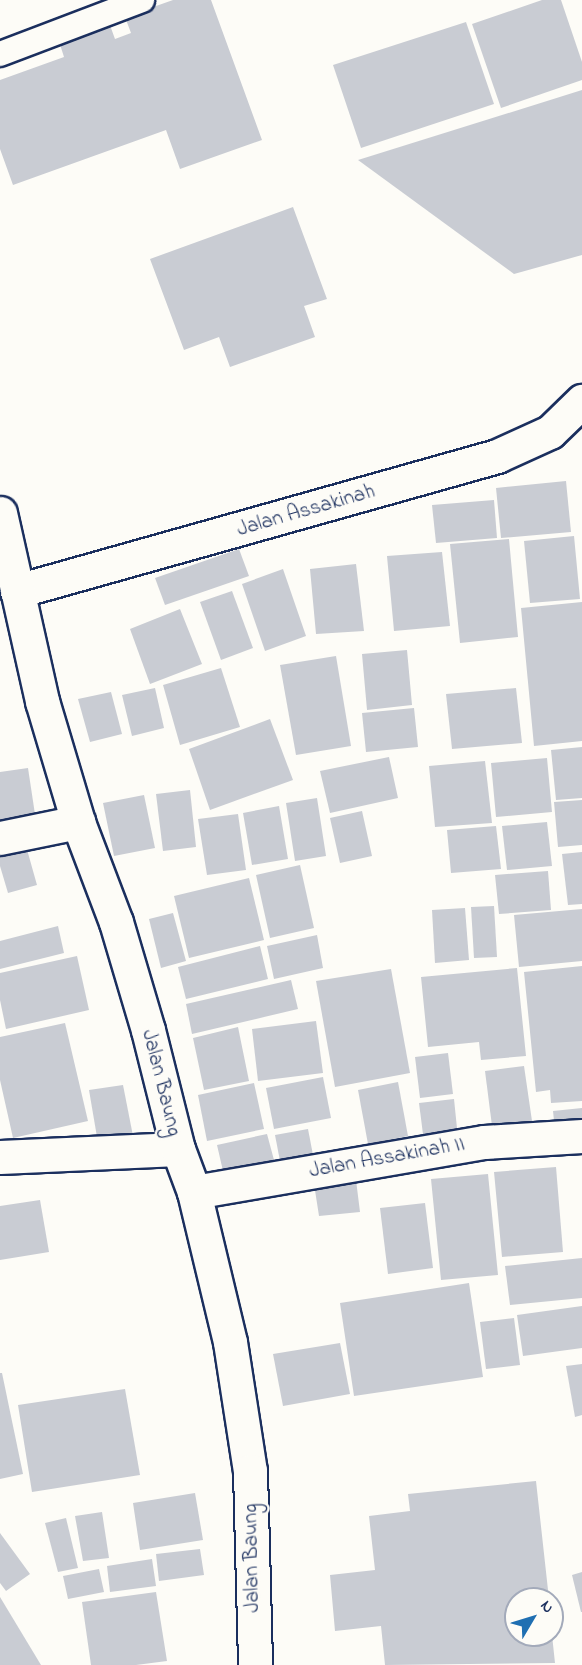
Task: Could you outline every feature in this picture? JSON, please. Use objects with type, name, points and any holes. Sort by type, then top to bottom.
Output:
[{"type":"street","name":"Jalan Assakinah","points":[[17,591],[497,456],[550,432],[582,401]]},
{"type":"street","name":"Jalan Baung","points":[[0,513],[42,701],[78,822],[116,922],[148,1030],[178,1149],[194,1192],[230,1342],[249,1471],[255,1665]]},
{"type":"street","points":[[0,838],[78,822]]},
{"type":"street","name":"Jalan Assakinah II","points":[[194,1192],[483,1142],[582,1136]]},
{"type":"street","points":[[0,1157],[178,1149]]},
{"type":"lane","points":[[0,54],[142,0]]},
{"type":"building","points":[[173,0],[211,0],[262,140],[180,169],[166,130],[13,185],[0,149],[0,80],[64,57],[57,35],[107,17],[115,39],[131,33],[125,17]]},
{"type":"building","points":[[542,0],[561,0],[582,62],[582,80],[501,108],[472,24]]},
{"type":"building","points":[[466,22],[494,104],[361,148],[333,65]]},
{"type":"building","points":[[582,90],[582,255],[514,274],[358,160]]},
{"type":"building","points":[[293,207],[327,299],[304,306],[315,337],[230,367],[219,337],[184,350],[150,259]]},
{"type":"building","points":[[566,481],[571,532],[501,538],[496,488]]},
{"type":"building","points":[[494,500],[497,538],[436,543],[432,505]]},
{"type":"building","points":[[574,536],[580,599],[530,603],[524,541]]},
{"type":"building","points":[[509,539],[518,637],[460,643],[450,544]]},
{"type":"building","points":[[239,549],[249,576],[165,605],[155,578]]},
{"type":"building","points":[[442,552],[450,626],[394,631],[387,556]]},
{"type":"building","points":[[356,564],[364,631],[316,634],[310,569]]},
{"type":"building","points":[[283,569],[306,636],[265,651],[242,584]]},
{"type":"building","points":[[232,591],[253,648],[221,660],[200,602]]},
{"type":"building","points":[[582,602],[582,741],[534,746],[521,608]]},
{"type":"building","points":[[180,609],[202,664],[150,684],[130,629]]},
{"type":"building","points":[[407,650],[412,705],[367,710],[362,654]]},
{"type":"building","points":[[336,656],[351,746],[296,755],[280,665]]},
{"type":"building","points":[[221,668],[240,727],[180,745],[163,685]]},
{"type":"building","points":[[155,688],[164,728],[132,736],[122,695]]},
{"type":"building","points":[[516,688],[522,743],[452,749],[446,694]]},
{"type":"building","points":[[111,692],[122,734],[90,742],[78,699]]},
{"type":"building","points":[[414,708],[418,747],[366,752],[362,713]]},
{"type":"building","points":[[270,719],[293,780],[210,810],[189,749]]},
{"type":"building","points":[[582,747],[582,798],[556,800],[551,750]]},
{"type":"building","points":[[389,757],[398,798],[330,813],[320,771]]},
{"type":"building","points":[[547,758],[552,812],[496,817],[491,763]]},
{"type":"building","points":[[485,761],[492,823],[435,827],[429,766]]},
{"type":"building","points":[[28,768],[36,821],[0,826],[0,772]]},
{"type":"building","points":[[190,790],[196,847],[163,851],[156,794]]},
{"type":"building","points":[[144,795],[155,848],[114,856],[103,803]]},
{"type":"building","points":[[317,798],[326,856],[295,861],[286,803]]},
{"type":"building","points":[[582,800],[582,845],[558,847],[554,802]]},
{"type":"building","points":[[279,806],[288,859],[252,865],[243,813]]},
{"type":"building","points":[[362,811],[372,856],[340,863],[330,818]]},
{"type":"building","points":[[238,814],[246,870],[207,875],[198,819]]},
{"type":"building","points":[[547,822],[552,866],[507,870],[502,826]]},
{"type":"building","points":[[496,826],[501,869],[451,873],[447,830]]},
{"type":"building","points":[[26,846],[37,885],[8,893],[0,866],[0,854]]},
{"type":"building","points":[[582,852],[582,904],[568,905],[562,854]]},
{"type":"building","points":[[300,865],[314,928],[270,938],[256,875]]},
{"type":"building","points":[[548,871],[551,910],[499,914],[495,875]]},
{"type":"building","points":[[249,878],[264,940],[189,958],[174,896]]},
{"type":"building","points":[[494,906],[497,957],[474,958],[471,907]]},
{"type":"building","points":[[465,908],[469,960],[435,963],[432,910]]},
{"type":"building","points":[[582,909],[582,961],[519,967],[514,915]]},
{"type":"building","points":[[173,913],[186,961],[161,968],[149,919]]},
{"type":"building","points":[[58,926],[64,953],[0,969],[0,941]]},
{"type":"building","points":[[317,935],[323,968],[274,979],[267,946]]},
{"type":"building","points":[[260,946],[268,979],[186,999],[178,967]]},
{"type":"building","points":[[77,956],[89,1010],[6,1029],[0,1000],[0,973]]},
{"type":"building","points":[[582,966],[582,1101],[551,1103],[550,1090],[536,1092],[524,972]]},
{"type":"building","points":[[517,968],[526,1056],[481,1060],[479,1042],[428,1047],[421,977]]},
{"type":"building","points":[[391,969],[410,1073],[335,1087],[316,981]]},
{"type":"building","points":[[291,980],[298,1009],[192,1034],[186,1004]]},
{"type":"building","points":[[316,1021],[323,1073],[258,1081],[252,1029]]},
{"type":"building","points":[[65,1023],[88,1121],[13,1138],[0,1080],[0,1037]]},
{"type":"building","points":[[238,1027],[249,1081],[204,1090],[193,1038]]},
{"type":"building","points":[[448,1053],[453,1094],[420,1098],[415,1057]]},
{"type":"building","points":[[524,1066],[532,1121],[492,1126],[485,1071]]},
{"type":"building","points":[[323,1077],[331,1118],[274,1129],[266,1088]]},
{"type":"building","points":[[398,1082],[408,1136],[368,1144],[358,1090]]},
{"type":"building","points":[[254,1083],[264,1129],[207,1141],[198,1095]]},
{"type":"building","points":[[123,1085],[133,1136],[98,1143],[89,1090]]},
{"type":"building","points":[[454,1099],[458,1138],[424,1142],[419,1103]]},
{"type":"building","points":[[582,1108],[582,1128],[555,1130],[553,1111]]},
{"type":"building","points":[[308,1129],[313,1155],[280,1161],[275,1135]]},
{"type":"building","points":[[267,1134],[274,1160],[223,1171],[217,1145]]},
{"type":"building","points":[[556,1167],[563,1252],[502,1257],[494,1172]]},
{"type":"building","points":[[488,1174],[498,1275],[441,1280],[431,1179]]},
{"type":"building","points":[[356,1180],[360,1212],[319,1216],[314,1184]]},
{"type":"building","points":[[40,1200],[49,1252],[0,1260],[0,1206]]},
{"type":"building","points":[[425,1203],[433,1268],[388,1274],[380,1208]]},
{"type":"building","points":[[582,1258],[582,1298],[510,1305],[505,1266]]},
{"type":"building","points":[[469,1283],[483,1377],[354,1396],[340,1303]]},
{"type":"building","points":[[582,1306],[582,1348],[523,1356],[517,1315]]},
{"type":"building","points":[[514,1318],[520,1365],[486,1369],[480,1322]]},
{"type":"building","points":[[340,1343],[350,1394],[283,1406],[273,1354]]},
{"type":"building","points":[[582,1364],[582,1415],[575,1417],[566,1366]]},
{"type":"building","points":[[0,1373],[2,1373],[23,1474],[0,1479]]},
{"type":"building","points":[[125,1389],[140,1475],[32,1492],[18,1405]]},
{"type":"building","points":[[536,1481],[548,1587],[504,1587],[504,1647],[553,1647],[555,1663],[385,1665],[381,1626],[335,1631],[330,1575],[375,1570],[369,1516],[410,1511],[408,1494]]},
{"type":"building","points":[[195,1493],[203,1540],[140,1550],[133,1503]]},
{"type":"building","points":[[102,1512],[109,1558],[83,1561],[75,1516]]},
{"type":"building","points":[[66,1518],[78,1568],[58,1572],[45,1523]]},
{"type":"building","points":[[0,1533],[30,1574],[6,1591],[0,1583]]},
{"type":"building","points":[[200,1549],[204,1575],[159,1581],[156,1554]]},
{"type":"building","points":[[152,1559],[156,1586],[110,1592],[107,1566]]},
{"type":"building","points":[[99,1569],[104,1592],[68,1599],[63,1576]]},
{"type":"building","points":[[582,1572],[582,1612],[581,1612],[572,1575]]},
{"type":"building","points":[[156,1592],[167,1661],[136,1665],[91,1665],[82,1602]]},
{"type":"building","points":[[0,1597],[41,1665],[0,1665]]}]
